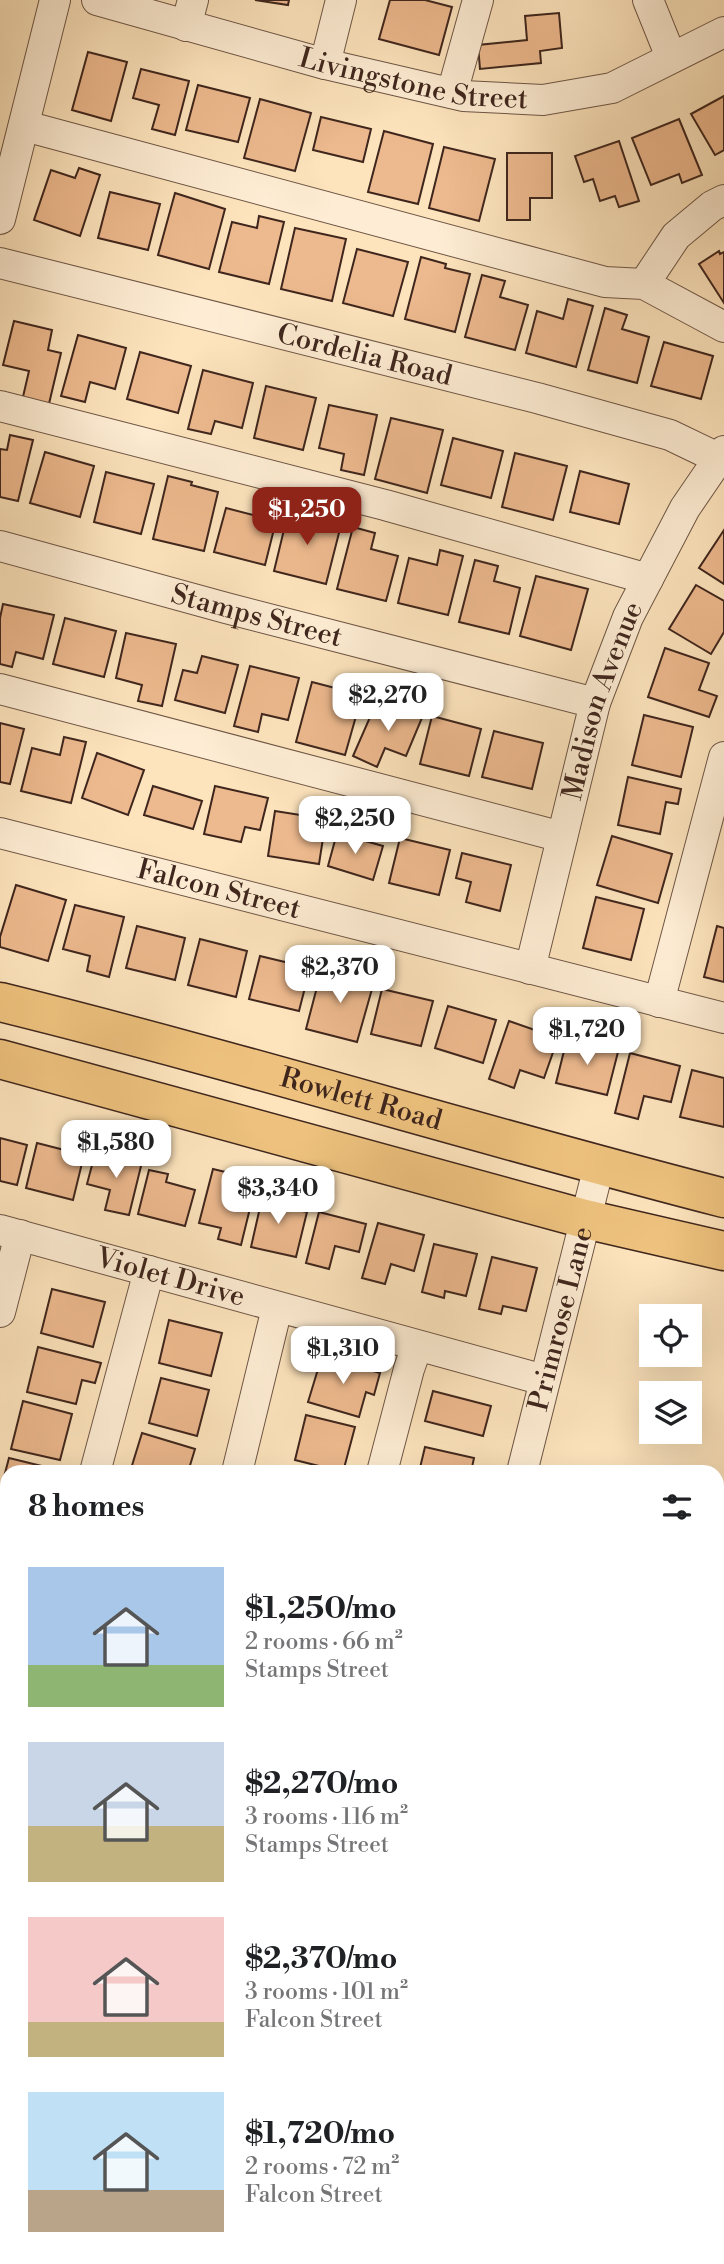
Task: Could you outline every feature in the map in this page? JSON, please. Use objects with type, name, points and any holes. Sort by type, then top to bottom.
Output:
[{"type":"main road","name":"Rowlett Road","points":[[0,1002],[121,1032],[599,1166],[724,1198]]},
{"type":"main road","name":"Rowlett Road","points":[[0,1059],[585,1219],[724,1251]]},
{"type":"street","points":[[0,219],[55,0]]},
{"type":"street","name":"Livingstone Street","points":[[97,0],[190,13],[325,64],[463,96],[543,100],[612,88],[724,32]]},
{"type":"street","points":[[325,64],[341,0]]},
{"type":"street","points":[[452,93],[478,0]]},
{"type":"street","points":[[648,0],[671,57]]},
{"type":"street","points":[[25,126],[604,282],[644,284],[724,327]]},
{"type":"street","points":[[644,284],[676,236],[712,206],[724,200]]},
{"type":"street","name":"Cordelia Road","points":[[0,263],[537,398],[670,435],[722,457]]},
{"type":"street","points":[[0,406],[372,501],[648,579]]},
{"type":"street","name":"Madison Avenue","points":[[530,969],[595,703],[628,617],[685,508],[722,457]]},
{"type":"street","name":"Stamps Street","points":[[0,546],[595,703]]},
{"type":"street","points":[[0,689],[562,837]]},
{"type":"street","points":[[659,1002],[724,757]]},
{"type":"street","name":"Falcon Street","points":[[0,833],[724,1018]]},
{"type":"street","name":"Primrose Lane","points":[[525,1465],[599,1166]]},
{"type":"street","points":[[0,1312],[10,1232]]},
{"type":"street","name":"Violet Drive","points":[[10,1232],[544,1380]]},
{"type":"street","points":[[97,1465],[149,1271]]},
{"type":"street","points":[[239,1465],[278,1308]]},
{"type":"street","points":[[384,1465],[417,1346]]},
{"type":"building","points":[[255,0],[289,0],[288,5]]},
{"type":"building","points":[[390,0],[425,0],[452,7],[439,55],[379,39]]},
{"type":"building","points":[[559,13],[562,48],[540,51],[541,63],[480,69],[478,45],[527,40],[525,16]]},
{"type":"building","points":[[88,52],[127,62],[111,121],[72,110]]},
{"type":"building","points":[[141,69],[189,81],[175,135],[152,129],[159,105],[133,98]]},
{"type":"building","points":[[198,85],[250,98],[238,142],[186,130]]},
{"type":"building","points":[[724,96],[724,150],[715,155],[691,114]]},
{"type":"building","points":[[260,99],[311,113],[295,171],[244,158]]},
{"type":"building","points":[[321,117],[371,129],[363,162],[313,150]]},
{"type":"building","points":[[679,119],[702,175],[682,183],[679,174],[651,185],[632,138]]},
{"type":"building","points":[[384,131],[433,144],[418,204],[368,192]]},
{"type":"building","points":[[619,141],[639,201],[619,207],[615,196],[600,201],[593,179],[584,182],[575,156]]},
{"type":"building","points":[[444,147],[495,159],[479,221],[429,208]]},
{"type":"building","points":[[507,153],[552,153],[552,198],[530,198],[530,220],[507,220]]},
{"type":"building","points":[[79,168],[100,175],[80,236],[34,220],[51,170],[75,178]]},
{"type":"building","points":[[110,192],[160,204],[148,250],[98,238]]},
{"type":"building","points":[[175,193],[225,209],[209,269],[158,255]]},
{"type":"building","points":[[259,216],[284,222],[269,284],[219,272],[232,222],[257,228]]},
{"type":"building","points":[[295,228],[346,239],[332,301],[281,289]]},
{"type":"building","points":[[357,249],[408,262],[393,316],[343,303]]},
{"type":"building","points":[[719,251],[720,254],[724,252],[724,303],[699,264]]},
{"type":"building","points":[[421,257],[446,264],[445,268],[470,274],[455,332],[405,319]]},
{"type":"building","points":[[482,275],[505,281],[500,297],[528,305],[515,350],[465,337]]},
{"type":"building","points":[[568,299],[593,306],[576,367],[526,353],[537,311],[563,319]]},
{"type":"building","points":[[605,308],[627,315],[622,329],[649,337],[637,383],[588,370]]},
{"type":"building","points":[[14,321],[52,330],[48,350],[61,353],[48,408],[22,401],[29,371],[3,365]]},
{"type":"building","points":[[78,335],[126,348],[115,389],[90,382],[85,402],[61,396]]},
{"type":"building","points":[[664,342],[713,356],[701,399],[651,386]]},
{"type":"building","points":[[140,352],[191,366],[178,413],[127,399]]},
{"type":"building","points":[[203,370],[253,383],[242,428],[215,421],[211,434],[188,429]]},
{"type":"building","points":[[266,386],[316,398],[303,450],[254,438]]},
{"type":"building","points":[[329,405],[377,415],[364,475],[341,470],[344,454],[319,448]]},
{"type":"building","points":[[391,418],[443,430],[427,493],[375,479]]},
{"type":"building","points":[[10,435],[33,440],[18,501],[0,497],[0,449],[7,450]]},
{"type":"building","points":[[453,438],[503,451],[491,498],[441,485]]},
{"type":"building","points":[[45,452],[94,466],[80,517],[30,503]]},
{"type":"building","points":[[515,453],[567,466],[553,520],[502,507]]},
{"type":"building","points":[[580,471],[629,484],[619,524],[570,512]]},
{"type":"building","points":[[106,472],[154,484],[141,534],[94,522]]},
{"type":"building","points":[[168,476],[218,492],[204,551],[153,539]]},
{"type":"building","points":[[226,508],[276,521],[265,565],[214,552]]},
{"type":"building","points":[[289,509],[341,525],[326,584],[274,571]]},
{"type":"building","points":[[353,527],[375,533],[371,549],[398,556],[386,601],[337,589]]},
{"type":"building","points":[[724,530],[724,584],[699,568]]},
{"type":"building","points":[[440,550],[463,556],[448,615],[398,603],[409,558],[437,565]]},
{"type":"building","points":[[475,560],[498,566],[494,581],[520,588],[509,634],[459,622]]},
{"type":"building","points":[[536,576],[588,589],[571,650],[520,636]]},
{"type":"building","points":[[696,585],[724,601],[724,632],[711,654],[669,629]]},
{"type":"building","points":[[3,604],[54,615],[43,659],[16,652],[12,667],[0,664],[0,618]]},
{"type":"building","points":[[65,618],[116,631],[104,677],[53,664]]},
{"type":"building","points":[[126,633],[176,644],[162,706],[138,701],[142,685],[116,678]]},
{"type":"building","points":[[665,648],[709,663],[699,690],[717,696],[709,717],[648,697]]},
{"type":"building","points":[[202,656],[238,665],[225,713],[175,700],[183,670],[197,673]]},
{"type":"building","points":[[250,666],[299,678],[288,720],[262,714],[258,732],[234,726]]},
{"type":"building","points":[[312,682],[362,695],[345,755],[296,742]]},
{"type":"building","points":[[396,702],[424,713],[406,756],[385,748],[377,767],[353,756],[374,708],[391,715]]},
{"type":"building","points":[[644,715],[693,727],[681,777],[632,765]]},
{"type":"building","points":[[432,716],[481,729],[469,776],[420,764]]},
{"type":"building","points":[[0,723],[24,729],[10,784],[0,782]]},
{"type":"building","points":[[494,731],[543,743],[532,789],[482,777]]},
{"type":"building","points":[[64,737],[86,742],[71,803],[21,791],[32,748],[60,755]]},
{"type":"building","points":[[97,753],[144,770],[128,815],[82,798]]},
{"type":"building","points":[[628,777],[681,789],[678,804],[666,802],[660,834],[618,825]]},
{"type":"building","points":[[153,786],[202,801],[193,829],[144,815]]},
{"type":"building","points":[[215,786],[268,798],[260,830],[245,827],[241,842],[204,834]]},
{"type":"building","points":[[275,811],[326,819],[319,864],[268,856]]},
{"type":"building","points":[[337,833],[383,846],[373,880],[328,866]]},
{"type":"building","points":[[612,836],[672,854],[658,903],[597,885]]},
{"type":"building","points":[[400,838],[450,850],[439,895],[389,883]]},
{"type":"building","points":[[462,853],[511,865],[500,911],[466,902],[471,882],[456,878]]},
{"type":"building","points":[[16,885],[66,900],[48,961],[0,947],[0,937]]},
{"type":"building","points":[[596,897],[644,909],[631,960],[583,948]]},
{"type":"building","points":[[75,905],[124,917],[109,977],[87,971],[90,956],[63,949]]},
{"type":"building","points":[[137,926],[185,938],[175,980],[126,968]]},
{"type":"building","points":[[717,926],[724,928],[724,982],[704,977]]},
{"type":"building","points":[[200,939],[247,951],[236,997],[188,985]]},
{"type":"building","points":[[260,956],[310,968],[299,1011],[249,999]]},
{"type":"building","points":[[322,968],[374,982],[357,1042],[306,1029]]},
{"type":"building","points":[[382,989],[433,1001],[421,1046],[371,1034]]},
{"type":"building","points":[[448,1006],[496,1020],[483,1063],[435,1048]]},
{"type":"building","points":[[509,1021],[558,1038],[544,1078],[520,1070],[514,1088],[489,1079]]},
{"type":"building","points":[[567,1039],[618,1052],[607,1095],[556,1083]]},
{"type":"building","points":[[630,1053],[680,1066],[671,1102],[644,1096],[638,1119],[615,1113]]},
{"type":"building","points":[[692,1070],[724,1078],[724,1127],[680,1117]]},
{"type":"building","points":[[0,1138],[27,1145],[17,1185],[0,1181]]},
{"type":"building","points":[[37,1143],[84,1155],[73,1200],[26,1188]]},
{"type":"building","points":[[96,1150],[142,1162],[129,1215],[105,1210],[110,1190],[87,1184]]},
{"type":"building","points":[[213,1169],[242,1176],[238,1193],[253,1196],[241,1245],[218,1239],[221,1228],[199,1223]]},
{"type":"building","points":[[149,1170],[168,1174],[166,1182],[195,1190],[185,1226],[138,1214]]},
{"type":"building","points":[[264,1190],[283,1195],[280,1206],[307,1212],[296,1257],[251,1247]]},
{"type":"building","points":[[319,1212],[366,1224],[359,1252],[335,1246],[329,1269],[306,1263]]},
{"type":"building","points":[[378,1223],[424,1235],[414,1271],[391,1264],[385,1284],[362,1278]]},
{"type":"building","points":[[434,1244],[477,1254],[466,1296],[445,1291],[444,1298],[422,1292]]},
{"type":"building","points":[[492,1257],[537,1268],[526,1311],[503,1306],[501,1314],[479,1309]]},
{"type":"building","points":[[52,1289],[105,1302],[93,1347],[41,1333]]},
{"type":"building","points":[[169,1320],[222,1333],[211,1376],[159,1363]]},
{"type":"building","points":[[38,1347],[101,1363],[95,1383],[82,1380],[76,1404],[27,1392]]},
{"type":"building","points":[[322,1356],[380,1373],[374,1395],[366,1392],[359,1417],[308,1402]]},
{"type":"building","points":[[161,1378],[209,1390],[197,1436],[149,1423]]},
{"type":"building","points":[[433,1391],[491,1406],[483,1436],[425,1421]]},
{"type":"building","points":[[23,1401],[72,1414],[60,1460],[11,1449]]},
{"type":"building","points":[[306,1415],[355,1427],[345,1465],[315,1465],[295,1460]]},
{"type":"building","points":[[142,1433],[195,1449],[190,1465],[132,1465]]},
{"type":"building","points":[[425,1447],[474,1458],[472,1465],[421,1465]]},
{"type":"building","points":[[9,1458],[38,1465],[7,1465]]}]
